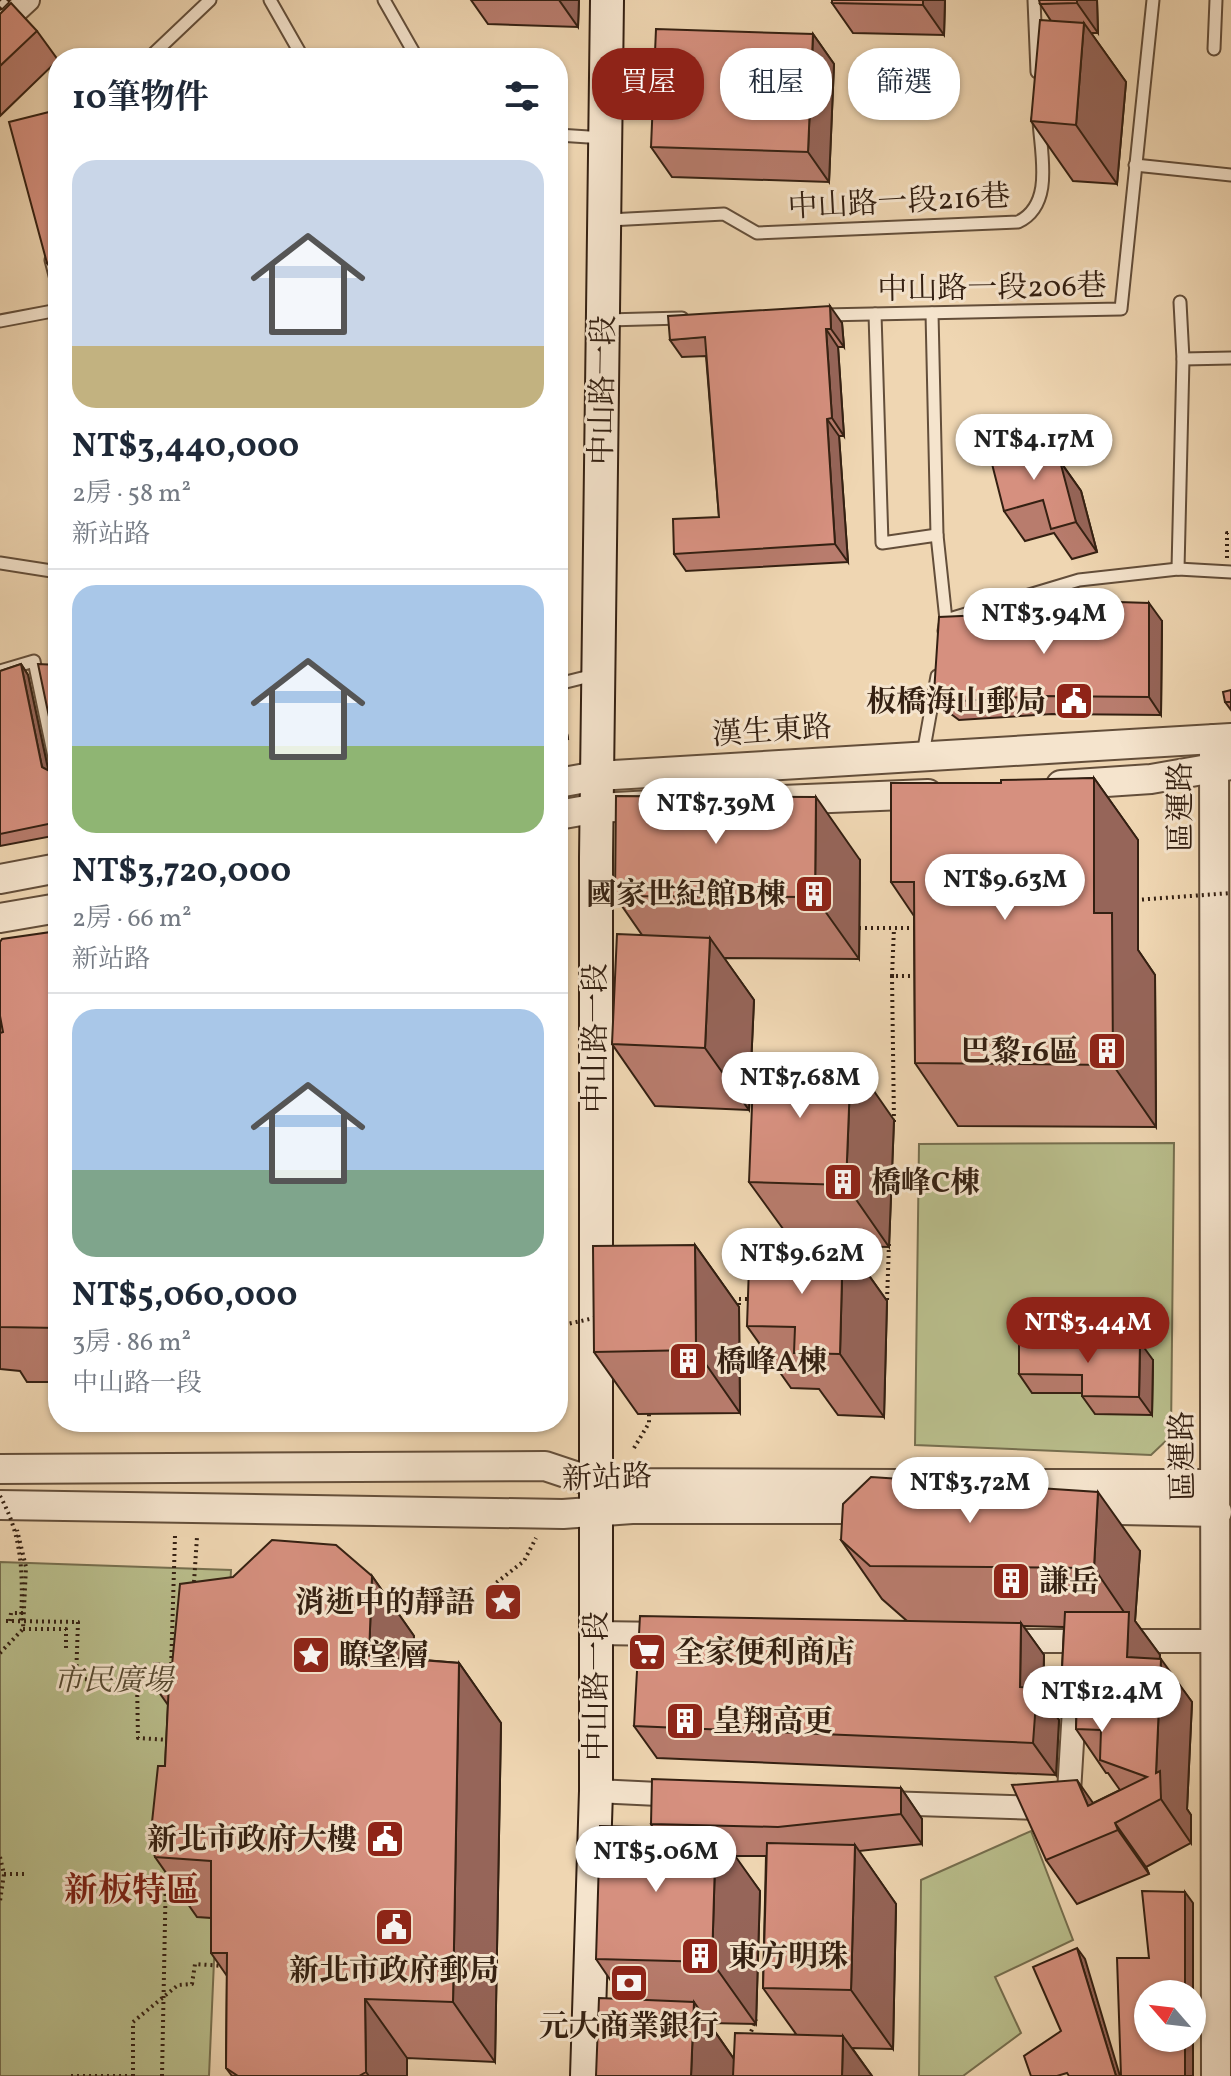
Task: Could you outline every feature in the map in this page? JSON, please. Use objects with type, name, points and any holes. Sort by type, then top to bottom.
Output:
[{"type":"main road","name":"中山路一段","points":[[587,2076],[596,1791],[598,674],[607,0]]},
{"type":"street","points":[[0,26],[28,0]]},
{"type":"street","name":"漢生東路","points":[[568,809],[598,792],[923,754],[1222,738]]},
{"type":"street","name":"區運路","points":[[1216,2076],[1224,1976],[1223,1829],[1215,1641],[1222,738]]},
{"type":"street","points":[[1037,787],[1151,779],[1223,766]]},
{"type":"street","name":"漢生東路","points":[[568,785],[678,804]]},
{"type":"street","points":[[757,801],[962,792]]},
{"type":"street","points":[[0,879],[48,870]]},
{"type":"street","points":[[12,920],[48,911]]},
{"type":"street","name":"新站路","points":[[0,1469],[545,1466],[596,1499],[632,1509],[1217,1512]]},
{"type":"street","name":"新站路","points":[[0,1505],[596,1499],[1215,1484]]},
{"type":"street","points":[[596,1633],[682,1635]]},
{"type":"street","points":[[983,1640],[1215,1641]]},
{"type":"street","points":[[861,1802],[1068,1809],[1078,1642]]},
{"type":"street","points":[[596,1791],[702,1796]]},
{"type":"lane","points":[[160,48],[210,0]]},
{"type":"lane","points":[[270,0],[297,48]]},
{"type":"lane","points":[[384,0],[411,48]]},
{"type":"lane","points":[[1034,0],[1037,79]]},
{"type":"lane","name":"中山路一段206巷","points":[[814,315],[1121,309],[1153,0]]},
{"type":"lane","points":[[1214,49],[1216,0]]},
{"type":"lane","name":"中山路一段216巷","points":[[604,220],[724,214],[757,233],[1018,222],[1031,216],[1042,190],[1039,111]]},
{"type":"lane","points":[[568,136],[605,138]]},
{"type":"lane","points":[[1135,165],[1231,175]]},
{"type":"lane","points":[[46,243],[48,250]]},
{"type":"lane","points":[[1178,569],[1183,359],[1180,302]]},
{"type":"lane","points":[[0,321],[48,312]]},
{"type":"lane","points":[[932,313],[937,535],[946,620],[941,650]]},
{"type":"lane","points":[[875,314],[882,543],[937,535]]},
{"type":"lane","points":[[603,320],[693,318]]},
{"type":"lane","points":[[1183,359],[1231,358]]},
{"type":"lane","points":[[0,563],[48,570]]},
{"type":"lane","points":[[946,620],[1079,580],[1178,569],[1229,572]]},
{"type":"lane","points":[[0,671],[34,661],[48,728]]},
{"type":"lane","points":[[923,754],[939,665]]},
{"type":"lane","points":[[568,682],[598,674]]},
{"type":"path","points":[[1229,572],[1227,533],[1231,533]]},
{"type":"path","points":[[1137,914],[1136,900],[1231,893]]},
{"type":"path","points":[[859,928],[924,928]]},
{"type":"path","points":[[893,1136],[894,928]]},
{"type":"path","points":[[892,976],[931,976]]},
{"type":"path","points":[[875,1301],[887,1301],[890,1231]]},
{"type":"path","points":[[724,1308],[739,1307],[739,1299],[767,1299]]},
{"type":"path","points":[[568,1324],[610,1315]]},
{"type":"path","points":[[634,1448],[649,1423],[649,1398]]},
{"type":"path","points":[[0,1496],[17,1534],[23,1562],[21,1621]]},
{"type":"path","points":[[0,1653],[23,1629],[26,1567],[17,1528]]},
{"type":"path","points":[[487,1590],[524,1561],[538,1534]]},
{"type":"path","points":[[171,1679],[175,1536]]},
{"type":"path","points":[[194,1582],[197,1537]]},
{"type":"path","points":[[24,1613],[11,1613],[8,1621],[78,1622],[76,1679],[137,1681],[138,1738],[179,1740]]},
{"type":"path","points":[[23,1629],[66,1629],[66,1652]]},
{"type":"path","points":[[169,1743],[170,1727]]},
{"type":"path","points":[[0,1857],[4,1874],[1,1899]]},
{"type":"path","points":[[162,2076],[166,1867]]},
{"type":"path","points":[[4,1874],[24,1874]]},
{"type":"path","points":[[71,2076],[130,2076],[133,2022],[178,1985],[192,1984],[195,1964],[224,1966]]},
{"type":"path","points":[[742,2049],[756,2024],[756,2009]]},
{"type":"green space","points":[[1174,1143],[1171,1436],[1151,1455],[915,1445],[919,1144]]},
{"type":"green space","name":"市民廣場","points":[[0,1562],[231,1570],[209,2076],[0,2076]]},
{"type":"green space","points":[[1031,1831],[1073,1940],[995,1977],[1021,2033],[963,2076],[919,2076],[921,1880]]},
{"type":"building","points":[[832,0],[923,0],[923,5],[832,3]]},
{"type":"building","points":[[1039,0],[1077,0],[1077,3],[1040,4]]},
{"type":"building","points":[[11,3],[37,31],[0,66],[0,14]]},
{"type":"building","points":[[1040,20],[1084,23],[1076,125],[1031,121]]},
{"type":"building","points":[[656,29],[813,34],[812,48],[720,48],[720,120],[809,120],[808,152],[651,147],[652,120],[704,120],[704,48],[655,48]]},
{"type":"building","points":[[48,112],[48,263],[47,263],[9,122]]},
{"type":"building","points":[[830,306],[831,329],[826,329],[832,418],[827,419],[835,544],[674,554],[673,519],[719,517],[705,337],[670,340],[668,316]]},
{"type":"building","points":[[1044,439],[1050,464],[1060,461],[1076,522],[1051,529],[1043,500],[1004,511],[991,460],[1010,455],[1008,449]]},
{"type":"building","points":[[1118,602],[1149,603],[1149,697],[1039,696],[946,702],[934,693],[939,617],[1031,613],[1031,618],[1089,618],[1090,610],[1117,611]]},
{"type":"building","points":[[21,664],[42,767],[48,770],[48,824],[0,834],[0,671]]},
{"type":"building","points":[[38,664],[48,664],[48,712]]},
{"type":"building","points":[[1231,690],[1231,702],[1225,702],[1223,692]]},
{"type":"building","points":[[1094,778],[1094,913],[1112,913],[1113,1065],[915,1063],[914,882],[891,882],[891,783],[1001,783],[1001,780]]},
{"type":"building","points":[[616,796],[816,797],[815,897],[615,896]]},
{"type":"building","points":[[48,932],[48,1328],[0,1327],[2,939]]},
{"type":"building","points":[[617,934],[710,938],[705,1048],[612,1044]]},
{"type":"building","points":[[754,1055],[851,1058],[846,1185],[749,1182]]},
{"type":"building","points":[[794,1238],[843,1239],[840,1354],[794,1353],[795,1327],[747,1326],[749,1266],[793,1267]]},
{"type":"building","points":[[695,1245],[696,1350],[594,1352],[593,1246]]},
{"type":"building","points":[[1140,1342],[1139,1397],[1082,1396],[1082,1375],[1019,1374],[1019,1344]]},
{"type":"building","points":[[871,1477],[1098,1492],[1094,1568],[870,1566],[841,1540],[843,1504]]},
{"type":"building","name":"新北市政府大樓","points":[[272,1540],[336,1545],[372,1576],[369,1656],[459,1663],[453,2002],[365,1999],[366,2072],[359,2076],[238,2076],[226,2068],[227,1953],[211,1953],[211,1861],[155,1857],[150,1841],[158,1766],[165,1766],[169,1682],[151,1681],[154,1663],[172,1665],[180,1584],[233,1577]]},
{"type":"building","points":[[1065,1612],[1129,1612],[1127,1657],[1161,1659],[1156,1773],[1160,1771],[1161,1799],[1115,1823],[1118,1830],[1046,1860],[1012,1785],[1077,1780],[1088,1806],[1147,1777],[1100,1760],[1101,1730],[1076,1729],[1078,1669],[1062,1669]]},
{"type":"building","points":[[640,1616],[1021,1623],[1020,1687],[1037,1688],[1033,1743],[634,1726]]},
{"type":"building","points":[[652,1779],[901,1788],[901,1814],[778,1827],[651,1824]]},
{"type":"building","points":[[600,1826],[716,1829],[712,1962],[596,1959]]},
{"type":"building","points":[[767,1843],[855,1845],[851,1990],[763,1988]]},
{"type":"building","points":[[1142,1891],[1185,1892],[1185,1980],[1134,1980],[1134,2052],[1185,2052],[1185,2076],[1121,2076],[1117,1958],[1149,1958]]},
{"type":"building","points":[[1077,1948],[1116,2076],[1069,2076],[1067,2073],[1031,2076],[1024,2056],[1061,2031],[1033,1967]]},
{"type":"building","points":[[599,1998],[694,2002],[691,2076],[596,2076]]},
{"type":"building","points":[[735,2033],[843,2036],[842,2076],[733,2076]]},
{"type":"railway","points":[[0,6],[6,0]]},
{"type":"place","name":"板橋海山郵局","points":[[1074,701]]},
{"type":"place","name":"國家世紀館B棟","points":[[814,894]]},
{"type":"place","name":"巴黎16區","points":[[1107,1051]]},
{"type":"place","name":"橋峰C棟","points":[[843,1182]]},
{"type":"place","name":"橋峰A棟","points":[[688,1361]]},
{"type":"place","name":"謙岳","points":[[1011,1581]]},
{"type":"place","name":"消逝中的靜語","points":[[503,1602]]},
{"type":"place","name":"全家便利商店","points":[[647,1652]]},
{"type":"place","name":"瞭望層","points":[[311,1655]]},
{"type":"place","name":"皇翔高更","points":[[685,1721]]},
{"type":"place","name":"新北市政府大樓","points":[[385,1839]]},
{"type":"place","name":"新北市政府郵局","points":[[394,1927]]},
{"type":"place","name":"東方明珠","points":[[700,1956]]},
{"type":"place","name":"元大商業銀行","points":[[629,1983]]},
{"type":"district","name":"新板特區","points":[[132,1889]]}]
